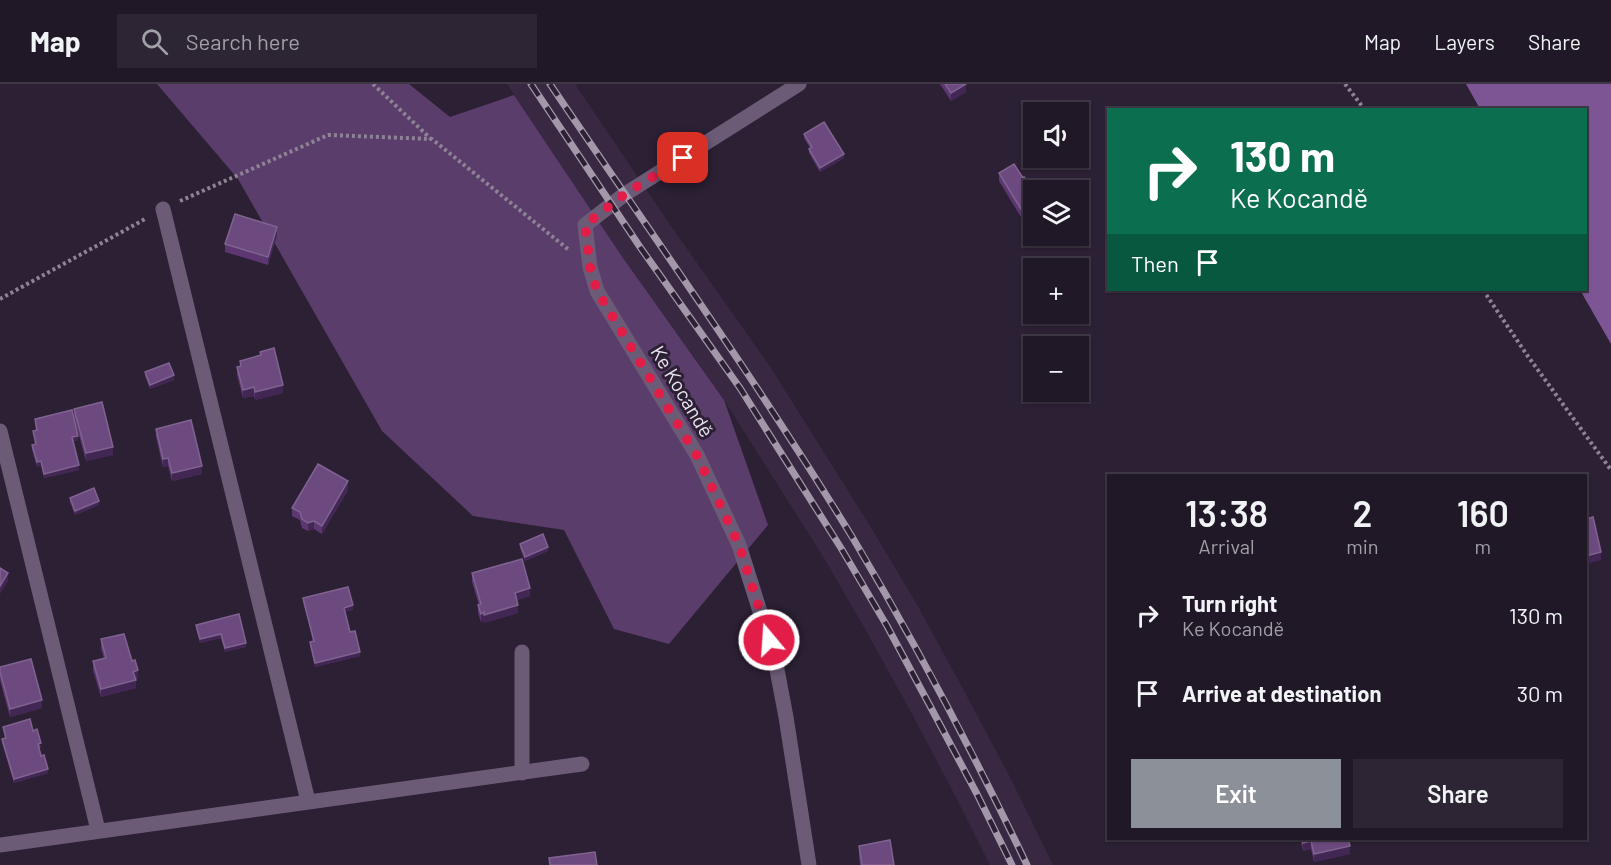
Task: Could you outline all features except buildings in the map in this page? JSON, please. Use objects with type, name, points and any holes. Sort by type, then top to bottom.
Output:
[{"type":"street","name":"Ke Kocandě","points":[[799,84],[625,194],[585,225],[590,267],[597,291],[697,456],[739,545],[775,659],[809,865]]},
{"type":"street","points":[[163,209],[308,801]]},
{"type":"street","points":[[0,430],[98,830]]},
{"type":"street","points":[[522,652],[522,773]]},
{"type":"street","points":[[0,845],[582,764]]},
{"type":"path","points":[[373,84],[432,139],[590,267]]},
{"type":"path","points":[[1345,84],[1363,108]]},
{"type":"path","points":[[0,299],[163,209],[328,135],[432,139]]},
{"type":"path","points":[[1484,291],[1611,470]]},
{"type":"shaded area","points":[[157,84],[409,84],[450,117],[514,95],[623,258],[724,400],[768,525],[669,644],[614,629],[564,530],[473,516],[382,431],[238,179]]},
{"type":"shaded area","points":[[507,84],[575,84],[771,368],[872,529],[962,687],[1053,865],[990,865],[912,714],[824,558],[724,400],[623,258]]},
{"type":"shaded area","points":[[1466,84],[1611,84],[1611,344],[1581,291],[1587,291],[1587,108],[1479,108]]},
{"type":"railway","points":[[531,84],[640,247],[740,388],[841,548],[887,626],[977,794],[1012,865]]},
{"type":"railway","points":[[550,84],[743,367],[854,540],[944,701],[1027,865]]},
{"type":"route","points":[[683,158],[625,194],[585,225],[590,267],[597,291],[697,456],[739,545],[769,640]]}]
